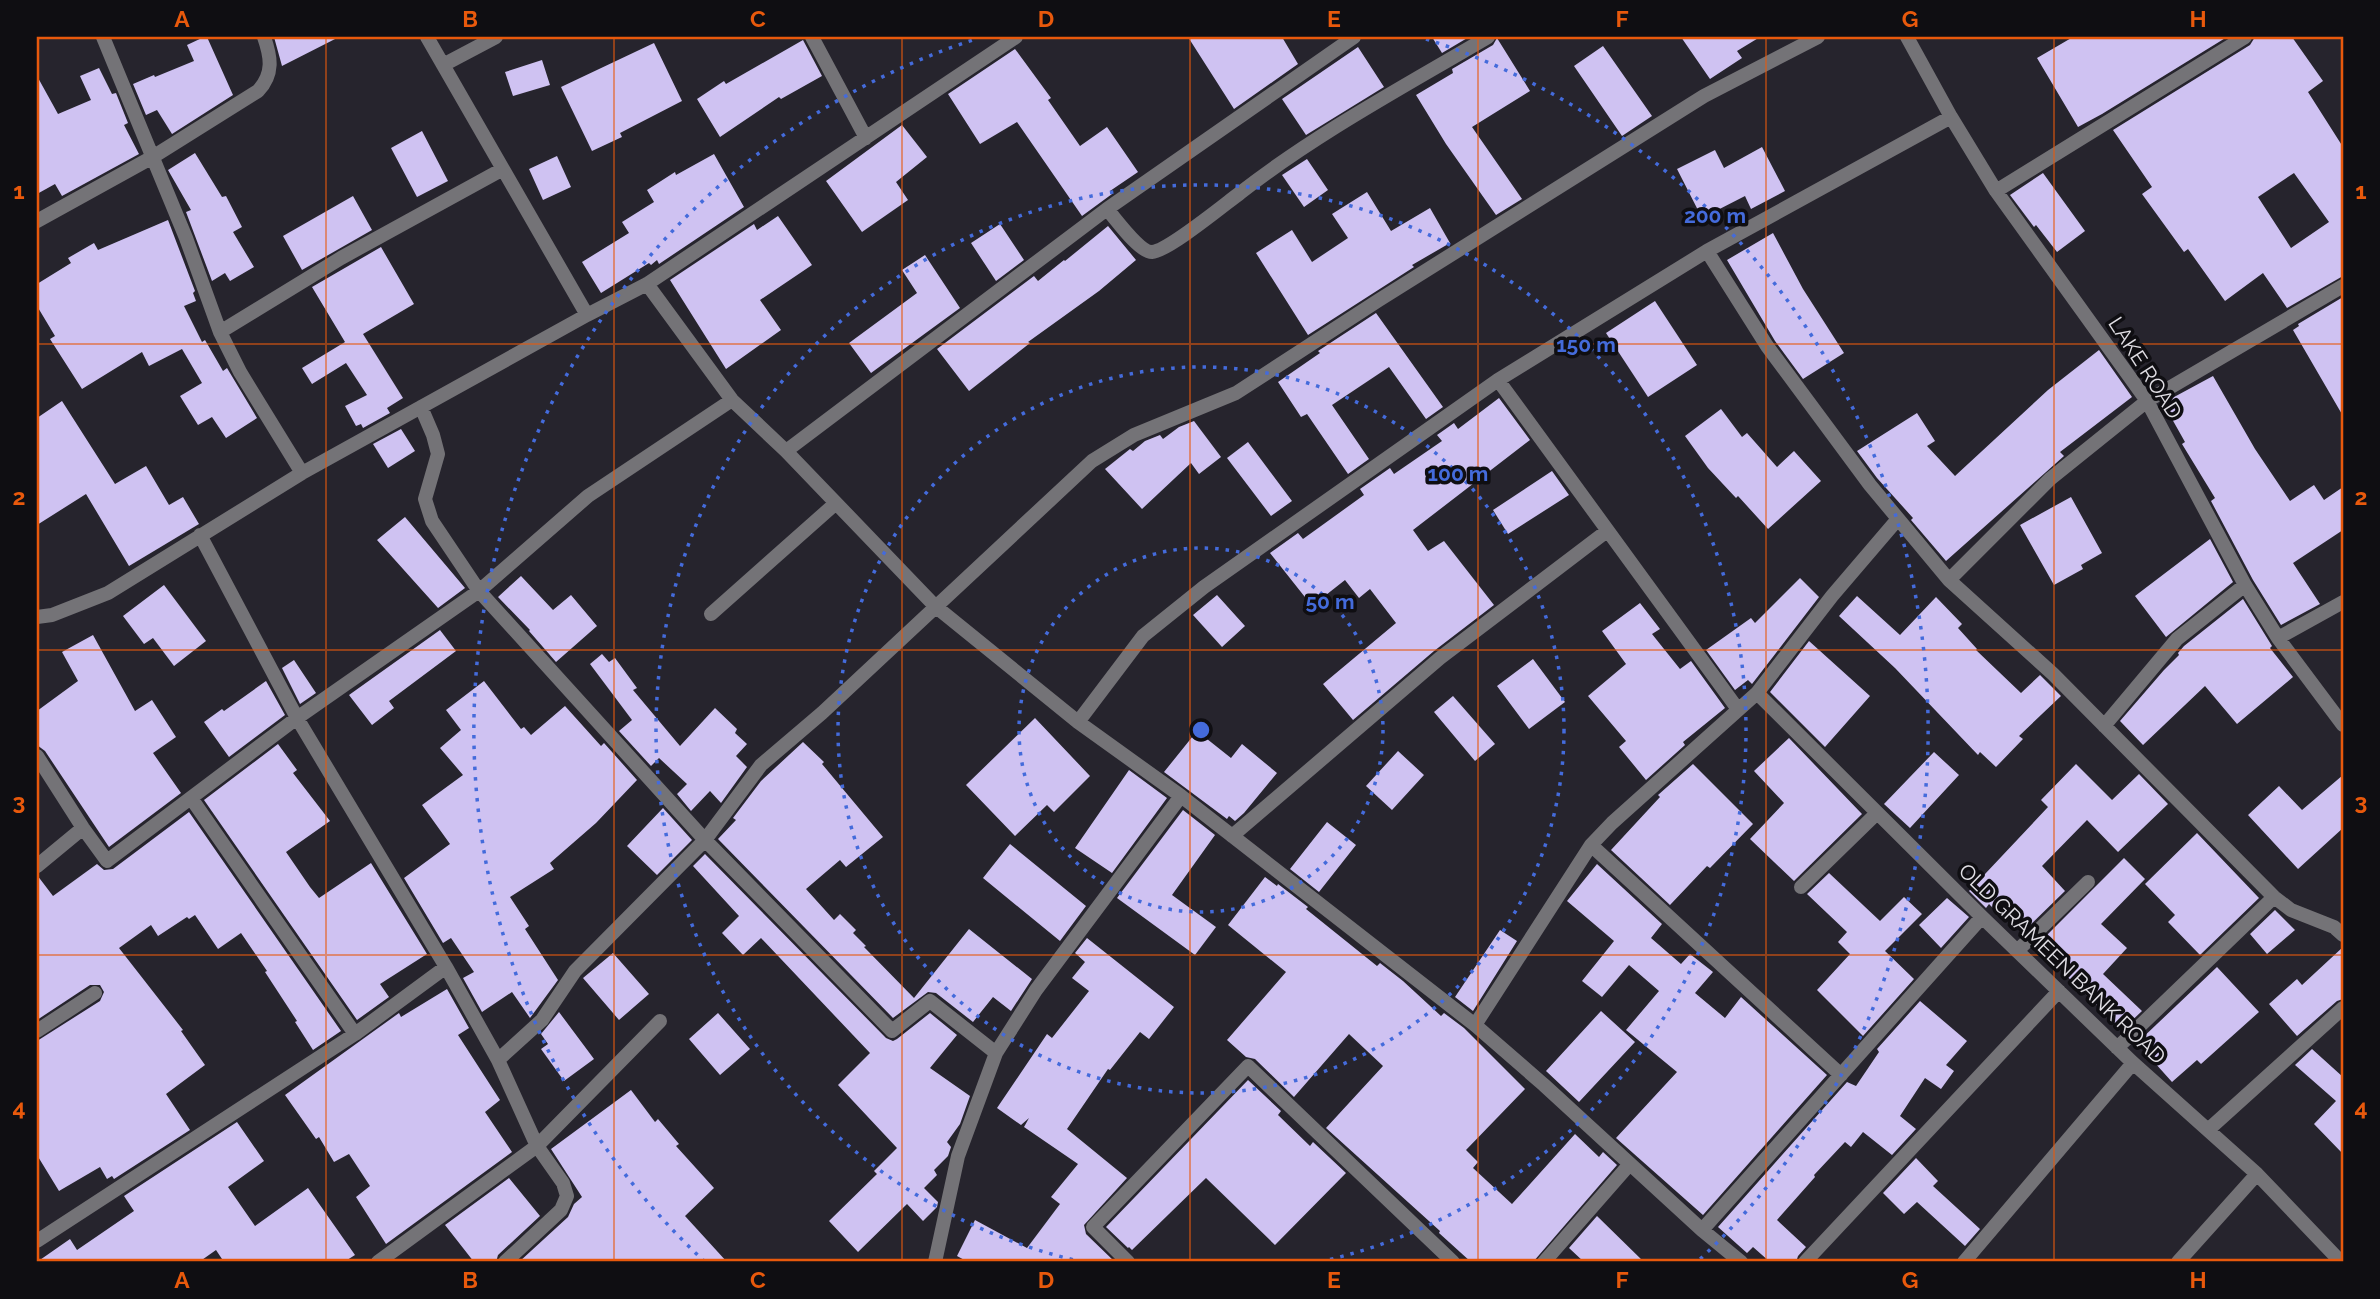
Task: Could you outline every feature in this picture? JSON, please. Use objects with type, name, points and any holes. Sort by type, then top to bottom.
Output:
[{"type":"street","points":[[103,37],[186,238],[220,332],[240,372],[302,473]]},
{"type":"street","points":[[37,221],[151,158],[258,91],[268,81],[271,66],[264,37]]},
{"type":"street","points":[[427,37],[587,315]]},
{"type":"street","points":[[443,65],[496,37]]},
{"type":"street","points":[[811,37],[866,138]]},
{"type":"street","points":[[786,451],[1107,209],[1290,79],[1354,37]]},
{"type":"street","points":[[1107,209],[1136,243],[1147,251],[1155,252],[1194,228],[1272,168],[1488,37]]},
{"type":"street","points":[[498,1060],[542,1020],[575,971],[705,841],[761,765],[822,713],[1092,461],[1112,447],[1163,422],[1236,393],[1704,96],[1818,37]]},
{"type":"street","name":"LAKE ROAD","points":[[1907,37],[1996,191],[2147,401],[2245,585],[2278,638],[2343,725]]},
{"type":"street","points":[[1996,191],[2245,37]]},
{"type":"street","points":[[37,617],[52,615],[108,593],[302,473],[587,315],[647,285],[1010,38]]},
{"type":"street","points":[[1078,722],[1143,636],[1203,587],[1498,380],[1707,251],[1951,117]]},
{"type":"street","points":[[220,332],[341,258],[503,169]]},
{"type":"street","points":[[1707,251],[1767,346],[1870,485],[1949,580],[2053,674],[2274,897],[2291,911],[2328,924],[2343,935]]},
{"type":"street","points":[[647,285],[732,401],[786,451],[935,606],[1078,722],[1181,796],[1475,1026],[1741,1262]]},
{"type":"street","points":[[1949,580],[2050,480],[2147,401],[2343,286]]},
{"type":"street","points":[[1498,380],[1737,708]]},
{"type":"street","points":[[37,756],[107,861],[297,718],[480,591],[589,496],[732,401]]},
{"type":"street","points":[[421,407],[438,454],[425,499],[432,521],[480,591],[705,841],[892,1031],[930,1001],[996,1053]]},
{"type":"street","points":[[711,614],[836,503]]},
{"type":"street","points":[[1475,1026],[1591,845],[1756,693],[1832,596],[1898,520]]},
{"type":"street","points":[[1232,836],[1440,658],[1607,531]]},
{"type":"street","points":[[200,535],[297,718],[446,967],[498,1060],[537,1146],[563,1183],[568,1196],[561,1210],[505,1262]]},
{"type":"street","points":[[2104,726],[2177,639],[2245,585]]},
{"type":"street","points":[[2278,638],[2343,602]]},
{"type":"street","name":"OLD GRAMEEN BANK ROAD","points":[[1756,693],[2133,1063],[2257,1174],[2341,1262]]},
{"type":"street","points":[[935,1262],[958,1156],[996,1053],[1036,990],[1181,796]]},
{"type":"street","points":[[191,798],[355,1034]]},
{"type":"street","points":[[1801,887],[1877,813]]},
{"type":"street","points":[[37,866],[83,828]]},
{"type":"street","points":[[1591,845],[1841,1075]]},
{"type":"street","points":[[2017,951],[2088,882]]},
{"type":"street","points":[[2118,1048],[2274,897]]},
{"type":"street","points":[[1702,1230],[1982,917]]},
{"type":"street","points":[[37,1241],[355,1034],[446,967]]},
{"type":"street","points":[[1805,1262],[2059,991]]},
{"type":"street","points":[[37,1031],[95,993]]},
{"type":"street","points":[[2208,1130],[2343,1008]]},
{"type":"street","points":[[378,1262],[537,1146],[660,1021]]},
{"type":"street","points":[[1964,1262],[2133,1063]]},
{"type":"street","points":[[1128,1262],[1093,1227],[1248,1066],[1452,1262]]},
{"type":"street","points":[[1544,1262],[1629,1165]]},
{"type":"street","points":[[2178,1262],[2257,1174]]},
{"type":"building","points":[[207,37],[233,95],[172,134],[157,110],[146,115],[133,84],[194,61],[187,45]]},
{"type":"building","points":[[274,37],[339,37],[282,66]]},
{"type":"building","points":[[1188,37],[1282,37],[1298,64],[1234,109]]},
{"type":"building","points":[[1432,37],[1469,37],[1442,53]]},
{"type":"building","points":[[1681,37],[1760,37],[1737,51],[1742,58],[1710,79]]},
{"type":"building","points":[[2073,37],[2227,37],[2078,127],[2037,58]]},
{"type":"building","points":[[2255,37],[2292,37],[2323,81],[2308,92],[2343,147],[2343,276],[2287,308],[2263,273],[2225,301],[2188,249],[2184,252],[2142,194],[2152,187],[2113,130],[2250,45]],"holes":[[[2294,173],[2329,222],[2291,248],[2258,197]]]},
{"type":"building","points":[[1497,38],[1530,91],[1472,127],[1522,199],[1496,215],[1446,144],[1416,95],[1453,73],[1452,69],[1493,45]]},
{"type":"building","points":[[803,40],[822,76],[781,99],[779,97],[720,137],[697,99],[724,81],[726,84]]},
{"type":"building","points":[[654,43],[682,101],[620,133],[622,137],[592,151],[561,87]]},
{"type":"building","points":[[1603,46],[1652,116],[1622,136],[1574,66]]},
{"type":"building","points":[[1358,47],[1384,87],[1306,135],[1282,99]]},
{"type":"building","points":[[1015,49],[1051,98],[1048,100],[1080,146],[1107,127],[1138,172],[1110,191],[1112,194],[1082,216],[1017,122],[980,144],[948,94]]},
{"type":"building","points":[[542,60],[550,85],[513,96],[505,72]]},
{"type":"building","points":[[99,68],[112,94],[116,93],[128,123],[124,125],[139,154],[62,196],[55,184],[37,194],[37,76],[58,114],[91,100],[80,76]]},
{"type":"building","points":[[902,125],[927,157],[896,182],[908,200],[862,232],[826,181]]},
{"type":"building","points":[[422,131],[448,181],[417,197],[391,148]]},
{"type":"building","points":[[1762,147],[1785,191],[1751,209],[1745,196],[1702,218],[1677,169],[1715,150],[1724,168]]},
{"type":"building","points":[[195,153],[222,197],[226,196],[242,227],[233,232],[254,267],[230,281],[225,273],[212,281],[186,212],[191,210],[168,170]]},
{"type":"building","points":[[714,154],[744,207],[659,264],[657,260],[651,265],[649,263],[601,293],[582,262],[629,233],[622,222],[654,202],[647,190],[675,172],[676,175]]},
{"type":"building","points":[[557,156],[571,187],[543,200],[529,169]]},
{"type":"building","points":[[1307,159],[1328,190],[1304,207],[1282,175]]},
{"type":"building","points":[[2043,173],[2085,231],[2057,252],[2010,195]]},
{"type":"building","points":[[1367,192],[1391,231],[1430,208],[1450,243],[1412,265],[1414,267],[1308,335],[1256,253],[1292,230],[1312,262],[1348,238],[1332,214]]},
{"type":"building","points":[[353,196],[372,230],[302,270],[283,236]]},
{"type":"building","points":[[778,216],[812,265],[760,300],[781,330],[726,369],[670,280],[754,224],[757,230]]},
{"type":"building","points":[[168,220],[195,291],[193,293],[196,301],[184,306],[202,342],[205,340],[223,371],[227,368],[257,418],[226,438],[212,417],[198,425],[180,396],[202,383],[182,349],[149,366],[142,352],[82,389],[50,339],[55,336],[37,306],[37,284],[71,263],[68,258],[94,243],[98,250]]},
{"type":"building","points":[[1000,224],[1024,260],[996,281],[971,243]]},
{"type":"building","points":[[1108,226],[1136,260],[1099,291],[1028,342],[1030,343],[969,391],[937,349],[1034,276],[1038,281]]},
{"type":"building","points":[[1773,233],[1803,289],[1844,353],[1803,379],[1775,341],[1727,260]]},
{"type":"building","points":[[381,247],[414,304],[363,334],[403,398],[387,408],[390,413],[363,428],[361,424],[356,426],[345,406],[367,395],[346,363],[312,384],[302,368],[345,342],[312,287]]},
{"type":"building","points":[[925,255],[960,308],[871,373],[849,343],[917,293],[902,270]]},
{"type":"building","points":[[2343,297],[2343,416],[2293,330],[2298,324]]},
{"type":"building","points":[[1655,301],[1697,365],[1648,397],[1606,333]]},
{"type":"building","points":[[1376,313],[1443,407],[1426,419],[1389,367],[1332,405],[1369,459],[1348,474],[1307,414],[1301,417],[1278,382],[1320,353],[1318,351]]},
{"type":"building","points":[[2099,350],[2132,397],[2060,452],[2064,456],[1946,561],[1857,451],[1917,413],[1935,441],[1927,446],[1955,476],[2048,390]]},
{"type":"building","points":[[2213,376],[2255,449],[2290,501],[2314,485],[2324,500],[2343,487],[2343,530],[2293,563],[2320,604],[2281,625],[2253,580],[2211,501],[2215,498],[2182,444],[2185,442],[2163,403]]},
{"type":"building","points":[[1499,398],[1530,440],[1413,530],[1428,551],[1444,541],[1494,605],[1434,651],[1353,720],[1323,684],[1396,623],[1370,589],[1359,598],[1345,580],[1312,606],[1270,553],[1298,533],[1303,539],[1364,495],[1360,489],[1390,468],[1394,474],[1442,441],[1437,435],[1454,423],[1458,429]]},
{"type":"building","points":[[62,401],[115,484],[146,466],[169,505],[183,497],[199,524],[129,566],[86,494],[37,525],[37,418]]},
{"type":"building","points":[[1721,409],[1742,437],[1747,433],[1777,467],[1794,451],[1821,481],[1768,529],[1708,468],[1685,436]]},
{"type":"building","points":[[1194,421],[1221,457],[1199,474],[1191,463],[1142,509],[1105,469],[1130,449],[1133,451],[1145,441],[1160,435],[1163,439],[1179,427]]},
{"type":"building","points":[[401,429],[415,451],[388,468],[373,444]]},
{"type":"building","points":[[1248,442],[1292,501],[1271,516],[1227,458]]},
{"type":"building","points":[[1552,471],[1569,495],[1508,534],[1493,510]]},
{"type":"building","points":[[2071,497],[2102,553],[2081,565],[2083,569],[2054,585],[2020,525]]},
{"type":"building","points":[[405,517],[465,588],[438,608],[377,540]]},
{"type":"building","points":[[2210,539],[2233,582],[2166,637],[2135,596]]},
{"type":"building","points":[[521,576],[553,610],[571,595],[597,626],[556,662],[498,597]]},
{"type":"building","points":[[1800,578],[1819,597],[1752,684],[1748,680],[1735,690],[1706,650],[1751,618],[1755,623]]},
{"type":"building","points":[[164,585],[206,641],[174,666],[153,638],[144,644],[123,616]]},
{"type":"building","points":[[1217,595],[1245,626],[1222,647],[1193,615]]},
{"type":"building","points":[[1857,596],[1900,635],[1936,597],[1962,624],[1958,628],[1976,650],[2021,693],[2040,675],[2061,696],[2019,736],[2023,739],[1996,767],[1980,752],[1978,755],[1895,668],[1839,616]]},
{"type":"building","points":[[2243,599],[2272,646],[2270,648],[2293,677],[2237,724],[2205,686],[2143,745],[2120,721],[2184,646]]},
{"type":"building","points":[[1640,603],[1660,629],[1652,634],[1680,669],[1691,661],[1725,708],[1683,742],[1685,745],[1646,780],[1619,747],[1626,741],[1588,696],[1626,664],[1602,631]]},
{"type":"building","points":[[440,630],[456,651],[389,701],[394,708],[372,725],[349,695]]},
{"type":"building","points":[[93,635],[135,711],[152,700],[176,737],[153,753],[181,793],[109,847],[45,751],[37,745],[37,711],[78,681],[62,652]]},
{"type":"building","points":[[1809,641],[1870,696],[1825,747],[1770,692]]},
{"type":"building","points":[[602,654],[609,662],[615,658],[637,688],[633,690],[680,746],[715,708],[737,729],[735,733],[747,744],[736,756],[747,767],[721,803],[710,791],[691,811],[677,794],[687,784],[659,758],[651,766],[619,731],[632,720],[590,664]]},
{"type":"building","points":[[1533,659],[1565,702],[1529,729],[1497,686]]},
{"type":"building","points":[[294,660],[316,693],[300,704],[282,668]]},
{"type":"building","points":[[266,681],[285,715],[229,757],[204,722]]},
{"type":"building","points":[[484,681],[521,729],[524,727],[531,735],[565,706],[601,746],[604,743],[637,780],[596,823],[550,863],[554,869],[510,897],[529,926],[525,929],[558,980],[530,1018],[512,992],[482,1012],[463,978],[474,972],[451,938],[443,943],[404,878],[450,844],[422,805],[463,775],[440,748],[461,730],[446,710]]},
{"type":"building","points":[[1453,696],[1495,744],[1475,761],[1434,712]]},
{"type":"building","points":[[1035,718],[1090,776],[1054,812],[1047,805],[1015,836],[966,785]]},
{"type":"building","points":[[1197,731],[1231,758],[1242,744],[1277,773],[1235,821],[1229,816],[1227,819],[1164,772]]},
{"type":"building","points":[[1789,738],[1862,814],[1794,881],[1750,839],[1784,803],[1754,771]]},
{"type":"building","points":[[803,742],[824,762],[822,764],[883,837],[846,867],[840,860],[806,889],[834,920],[840,914],[856,930],[853,933],[866,946],[864,947],[914,998],[969,929],[1032,979],[1011,1011],[993,997],[973,1022],[936,993],[928,992],[893,1018],[718,839],[736,820],[733,818],[761,781]]},
{"type":"building","points":[[278,744],[297,770],[293,773],[330,821],[286,852],[310,887],[319,898],[371,863],[427,954],[380,984],[389,997],[357,1020],[204,800]]},
{"type":"building","points":[[1398,751],[1424,775],[1392,810],[1366,786]]},
{"type":"building","points":[[1934,752],[1959,775],[1910,828],[1884,804]]},
{"type":"building","points":[[1693,764],[1753,824],[1670,905],[1611,850],[1660,797],[1658,795]]},
{"type":"building","points":[[2076,764],[2112,800],[2139,774],[2168,804],[2118,852],[2087,820],[2042,866],[2065,891],[2023,932],[1999,907],[1996,911],[1989,904],[1986,908],[1969,891],[2048,807],[2041,800]]},
{"type":"building","points":[[1129,770],[1167,798],[1112,873],[1075,848]]},
{"type":"building","points":[[2343,775],[2343,828],[2298,869],[2248,815],[2279,786],[2302,810]]},
{"type":"building","points":[[663,808],[692,840],[657,875],[627,846]]},
{"type":"building","points":[[1183,810],[1215,835],[1172,895],[1216,927],[1195,955],[1117,898]]},
{"type":"building","points":[[189,812],[341,1031],[313,1050],[265,972],[267,971],[241,933],[218,949],[195,915],[189,919],[187,917],[158,936],[151,925],[119,948],[183,1030],[181,1031],[205,1065],[166,1094],[190,1130],[114,1179],[112,1176],[107,1179],[100,1167],[59,1191],[37,1155],[37,1041],[100,1001],[104,992],[100,985],[90,985],[37,1020],[37,875],[53,896],[97,864],[104,870],[113,869]]},
{"type":"building","points":[[1327,822],[1356,845],[1319,892],[1290,869]]},
{"type":"building","points":[[2197,833],[2259,898],[2200,955],[2168,922],[2175,915],[2145,884]]},
{"type":"building","points":[[1010,844],[1086,906],[1060,941],[983,878]]},
{"type":"building","points":[[705,854],[886,1038],[893,1041],[897,1039],[930,1013],[957,1035],[930,1068],[970,1096],[960,1124],[947,1142],[951,1147],[948,1156],[934,1170],[937,1175],[924,1188],[938,1202],[937,1207],[923,1221],[907,1204],[858,1252],[829,1221],[877,1174],[874,1171],[897,1148],[838,1085],[870,1053],[761,938],[743,955],[722,933],[739,916],[693,866]]},
{"type":"building","points":[[2124,858],[2145,879],[2101,924],[2127,948],[2103,974],[2142,1011],[2122,1030],[2036,946]]},
{"type":"building","points":[[1597,864],[1662,924],[1651,938],[1681,964],[1690,954],[1713,972],[1695,993],[1725,1018],[1741,997],[1827,1075],[1703,1215],[1616,1138],[1677,1072],[1626,1030],[1659,991],[1629,965],[1602,997],[1582,981],[1614,941],[1567,901]]},
{"type":"building","points":[[1829,873],[1880,921],[1904,897],[1922,914],[1885,951],[1914,979],[1863,1036],[1817,990],[1850,954],[1838,942],[1847,932],[1807,894]]},
{"type":"building","points":[[1265,877],[1308,907],[1306,909],[1377,966],[1380,963],[1403,981],[1441,1016],[1444,1013],[1464,1028],[1525,1089],[1466,1150],[1478,1162],[1473,1168],[1512,1204],[1575,1134],[1599,1157],[1603,1152],[1617,1165],[1533,1262],[1471,1262],[1326,1128],[1383,1066],[1349,1034],[1294,1097],[1255,1059],[1246,1057],[1227,1040],[1286,972],[1228,925]]},
{"type":"building","points":[[1947,898],[1969,917],[1941,948],[1919,925]]},
{"type":"building","points":[[2275,910],[2295,930],[2267,954],[2250,934]]},
{"type":"building","points":[[1500,930],[1517,941],[1473,1011],[1455,997]]},
{"type":"building","points":[[1087,938],[1174,1007],[1149,1039],[1140,1032],[1110,1070],[1108,1069],[1067,1129],[1127,1178],[1084,1225],[1086,1234],[1115,1262],[968,1262],[957,1256],[975,1220],[1027,1248],[1060,1204],[1051,1197],[1078,1164],[1024,1127],[1029,1118],[1021,1125],[997,1108],[1047,1034],[1052,1038],[1089,991],[1072,978],[1085,962],[1075,953]]},
{"type":"building","points":[[2343,947],[2343,999],[2337,1001],[2297,1036],[2269,1004],[2297,979],[2302,985]]},
{"type":"building","points":[[613,953],[649,994],[619,1020],[583,978]]},
{"type":"building","points":[[2217,967],[2259,1012],[2201,1064],[2197,1060],[2172,1082],[2137,1043]]},
{"type":"building","points":[[447,989],[469,1028],[458,1035],[500,1100],[485,1112],[512,1152],[386,1244],[356,1197],[370,1186],[349,1154],[334,1162],[319,1137],[316,1139],[285,1095],[399,1013],[401,1017]]},
{"type":"building","points":[[1920,1001],[1967,1041],[1946,1065],[1954,1071],[1941,1089],[1925,1078],[1900,1116],[1916,1129],[1892,1155],[1863,1132],[1851,1147],[1845,1142],[1814,1175],[1777,1220],[1806,1247],[1796,1262],[1770,1262],[1753,1247],[1747,1253],[1718,1227],[1847,1082],[1856,1086],[1879,1052],[1877,1049]]},
{"type":"building","points":[[1601,1011],[1635,1042],[1579,1102],[1546,1071]]},
{"type":"building","points":[[559,1012],[594,1059],[564,1081],[541,1049],[548,1044],[541,1034]]},
{"type":"building","points":[[718,1013],[750,1049],[720,1075],[689,1039]]},
{"type":"building","points":[[2312,1049],[2343,1077],[2343,1154],[2314,1124],[2336,1101],[2295,1065]]},
{"type":"building","points":[[1248,1080],[1281,1111],[1278,1115],[1310,1146],[1313,1142],[1346,1173],[1275,1245],[1206,1178],[1132,1250],[1128,1248],[1106,1227]]},
{"type":"building","points":[[631,1090],[655,1122],[658,1119],[679,1144],[676,1146],[714,1188],[685,1216],[727,1262],[519,1262],[568,1217],[574,1204],[582,1197],[551,1149]]},
{"type":"building","points":[[237,1122],[264,1161],[228,1187],[255,1226],[308,1188],[355,1255],[344,1262],[224,1262],[216,1250],[199,1262],[37,1262],[70,1239],[77,1250],[134,1211],[124,1196]]},
{"type":"building","points":[[1916,1158],[1938,1181],[1933,1186],[1980,1229],[1965,1246],[1917,1202],[1904,1214],[1883,1193]]},
{"type":"building","points":[[509,1178],[540,1216],[498,1255],[496,1262],[474,1262],[445,1225]]},
{"type":"building","points":[[1597,1216],[1644,1262],[1584,1262],[1569,1248]]}]
